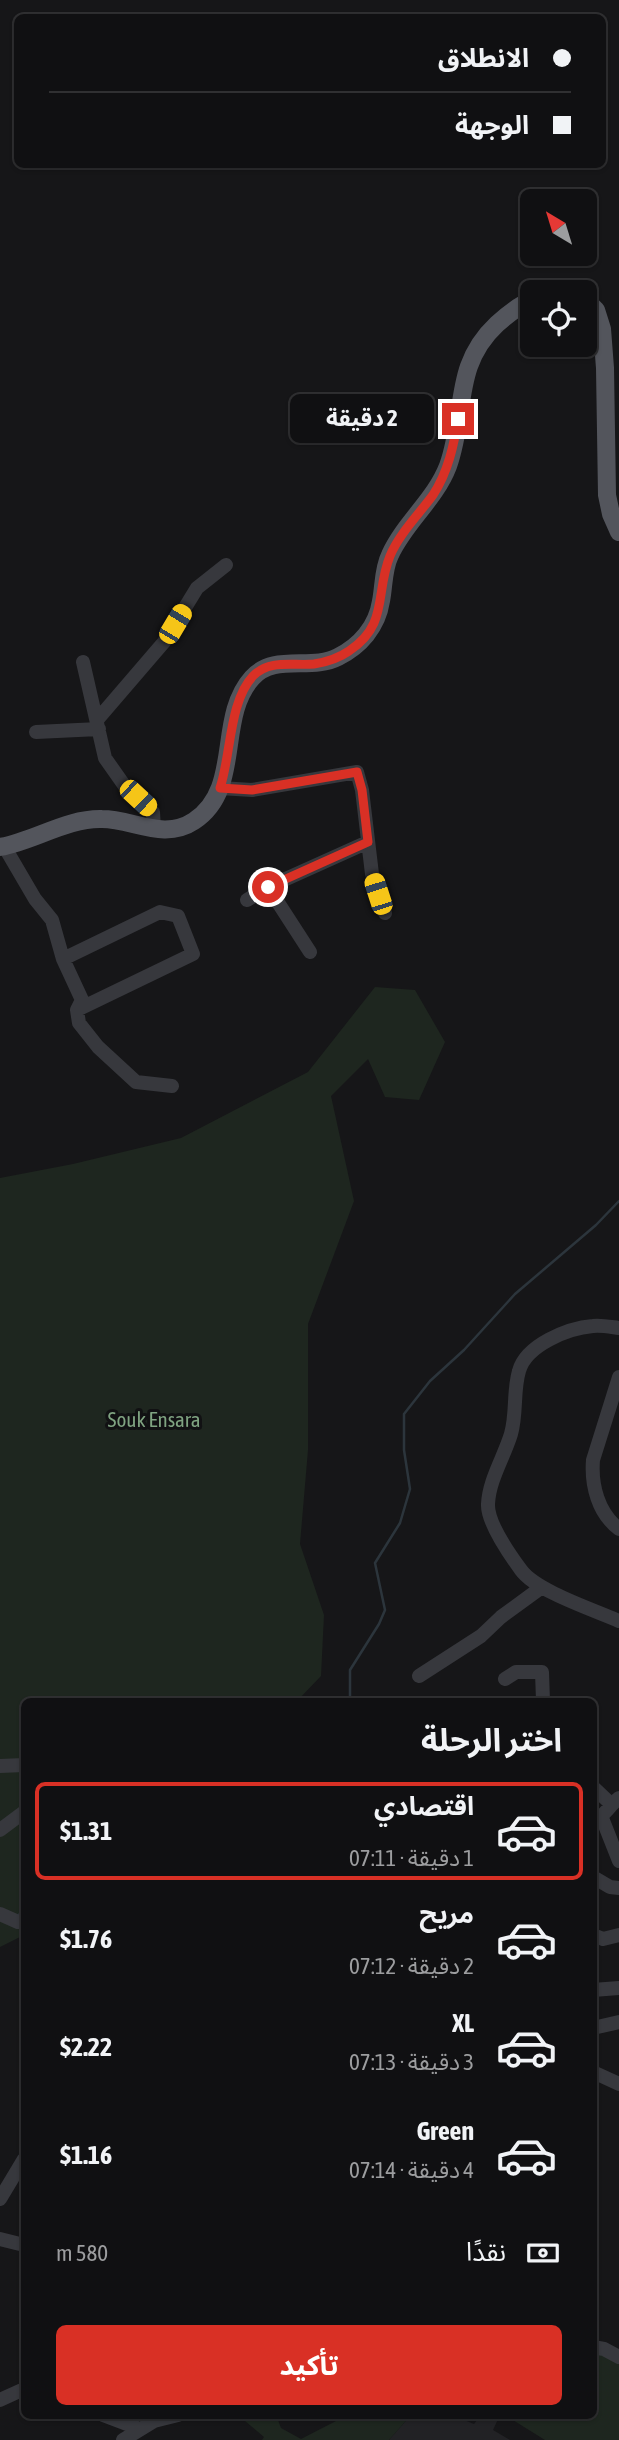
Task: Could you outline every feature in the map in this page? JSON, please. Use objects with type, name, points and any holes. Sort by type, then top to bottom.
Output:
[{"type":"main road","points":[[2,847],[37,838],[78,822],[100,819],[119,820],[154,830],[174,830],[192,823],[206,812],[220,788],[236,710],[243,691],[253,676],[278,664],[315,664],[334,659],[352,649],[367,635],[378,617],[390,555],[435,492],[447,467],[454,444],[467,369],[474,351],[488,332],[520,308]]},
{"type":"main road","points":[[597,314],[605,368],[607,495],[619,532]]},
{"type":"street","points":[[36,732],[98,725],[164,642],[197,588],[226,565]]},
{"type":"street","points":[[83,662],[105,758],[124,785],[153,812],[154,830]]},
{"type":"street","points":[[220,788],[252,790],[357,772],[362,790],[372,874],[385,913]]},
{"type":"street","points":[[247,900],[268,887],[368,842]]},
{"type":"street","points":[[2,847],[52,920],[63,959],[82,1000],[77,1010],[79,1023],[98,1047],[136,1082],[172,1086]]},
{"type":"street","points":[[268,887],[310,952]]},
{"type":"street","points":[[63,959],[160,912],[178,916],[193,954],[77,1010]]},
{"type":"street","points":[[619,1328],[592,1326],[550,1338],[528,1354],[519,1370],[512,1433],[488,1502],[488,1513],[527,1578],[619,1621]]},
{"type":"street","points":[[619,1377],[593,1460],[592,1475],[593,1489],[610,1522],[619,1529]]},
{"type":"street","points":[[419,1676],[481,1636],[500,1616],[542,1587]]},
{"type":"street","points":[[505,1679],[516,1672],[542,1672],[543,1698]]},
{"type":"street","points":[[0,1766],[21,1765]]},
{"type":"street","points":[[597,1790],[615,1801],[598,1820],[619,1861]]},
{"type":"street","points":[[0,1830],[21,1814]]},
{"type":"street","points":[[597,1879],[610,1887],[619,1888]]},
{"type":"street","points":[[0,1914],[21,1922]]},
{"type":"street","points":[[597,1937],[603,1939],[619,1935]]},
{"type":"street","points":[[597,1990],[619,1988]]},
{"type":"street","points":[[597,2027],[619,2022]]},
{"type":"street","points":[[597,2074],[619,2084]]},
{"type":"street","points":[[0,2199],[21,2165]]},
{"type":"street","points":[[0,2239],[21,2244]]},
{"type":"street","points":[[597,2348],[619,2357]]},
{"type":"street","points":[[0,2400],[21,2390]]},
{"type":"street","points":[[114,2419],[140,2429]]},
{"type":"street","points":[[123,2440],[153,2419]]},
{"type":"shaded area","points":[[407,2419],[462,2419],[474,2424],[478,2419],[498,2419],[493,2430],[510,2440],[389,2440]]},
{"type":"green space","name":"Souk Ensara","points":[[375,987],[415,990],[445,1042],[419,1100],[385,1097],[368,1059],[331,1096],[354,1201],[308,1324],[308,1450],[300,1544],[324,1615],[321,1676],[300,1698],[21,1698],[21,1936],[0,1947],[0,1178],[181,1138],[308,1072]]},
{"type":"green space","points":[[597,2351],[619,2360],[619,2440],[545,2440],[511,2419],[597,2419]]},
{"type":"green space","points":[[243,2419],[278,2419],[281,2428],[301,2439],[338,2419],[407,2419],[389,2440],[262,2440],[264,2437]]},
{"type":"waterway","points":[[350,1698],[350,1670],[385,1610],[375,1563],[400,1523],[410,1489],[404,1450],[404,1414],[430,1381],[464,1350],[515,1294],[596,1225],[619,1201]]},
{"type":"route","points":[[268,887],[368,842],[362,790],[357,772],[252,790],[220,788],[236,710],[243,691],[253,676],[265,668],[278,664],[315,664],[334,659],[352,649],[367,635],[378,617],[390,555],[435,492],[447,467],[458,419]]}]
